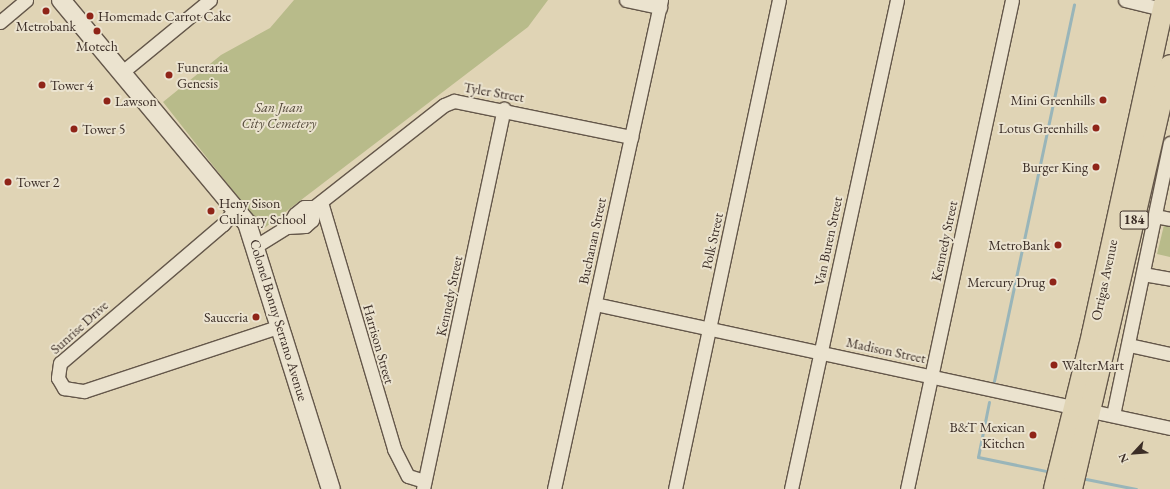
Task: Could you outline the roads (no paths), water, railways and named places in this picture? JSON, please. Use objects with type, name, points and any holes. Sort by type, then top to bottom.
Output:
[{"type":"main road","name":"Colonel Bonny Serrano Avenue","points":[[61,0],[121,73],[237,207],[256,246],[331,489]]},
{"type":"main road","name":"Ortigas Avenue","points":[[1083,408],[1166,7]]},
{"type":"main road","name":"Ortigas Avenue","points":[[1065,480],[1170,65]]},
{"type":"street","points":[[0,22],[26,0]]},
{"type":"street","points":[[121,73],[196,4],[210,0]]},
{"type":"street","points":[[626,0],[660,4]]},
{"type":"street","name":"Polk Street","points":[[675,489],[779,0]]},
{"type":"street","name":"Van Buren Street","points":[[791,489],[897,0]]},
{"type":"street","name":"Kennedy Street","points":[[907,489],[1012,0]]},
{"type":"street","points":[[1125,0],[1166,7]]},
{"type":"street","name":"Buchanan Street","points":[[554,489],[660,4]]},
{"type":"street","name":"Tyler Street","points":[[256,246],[287,227],[295,214],[304,207],[317,205],[444,105],[463,101],[631,137]]},
{"type":"street","name":"Kennedy Street","points":[[424,485],[504,109]]},
{"type":"street","points":[[1114,415],[1170,143]]},
{"type":"street","name":"Harrison Street","points":[[317,205],[394,450],[408,476],[424,485]]},
{"type":"street","name":"Sunrise Drive","points":[[237,207],[224,224],[60,363],[58,378],[64,388],[84,391],[281,326]]},
{"type":"street","points":[[1155,216],[1170,219]]},
{"type":"street","points":[[1144,274],[1170,278]]},
{"type":"street","name":"Madison Street","points":[[595,304],[1083,408],[1170,428]]},
{"type":"street","points":[[1129,345],[1170,354]]},
{"type":"waterway","points":[[994,381],[1074,4]]},
{"type":"waterway","points":[[989,402],[978,457],[1046,471]]},
{"type":"waterway","points":[[1086,479],[1136,489]]},
{"type":"place","name":"Metrobank","points":[[46,11]]},
{"type":"place","name":"Homemade Carrot Cake","points":[[90,16]]},
{"type":"place","name":"Motech","points":[[97,31]]},
{"type":"place","name":"Funeraria Genesis","points":[[169,75]]},
{"type":"place","name":"Tower 4","points":[[42,85]]},
{"type":"place","name":"Mini Greenhills","points":[[1103,100]]},
{"type":"place","name":"Lawson","points":[[107,101]]},
{"type":"place","name":"Lotus Greenhills","points":[[1096,128]]},
{"type":"place","name":"Tower 5","points":[[74,129]]},
{"type":"place","name":"Burger King","points":[[1096,167]]},
{"type":"place","name":"Tower 2","points":[[8,182]]},
{"type":"place","name":"Heny Sison Culinary School","points":[[211,211]]},
{"type":"place","name":"MetroBank","points":[[1058,245]]},
{"type":"place","name":"Mercury Drug","points":[[1053,282]]},
{"type":"place","name":"Sauceria","points":[[256,317]]},
{"type":"place","name":"WalterMart","points":[[1054,365]]},
{"type":"place","name":"B&T Mexican Kitchen","points":[[1033,435]]},
{"type":"park label","name":"San Juan City Cemetery","points":[[279,116]]}]
